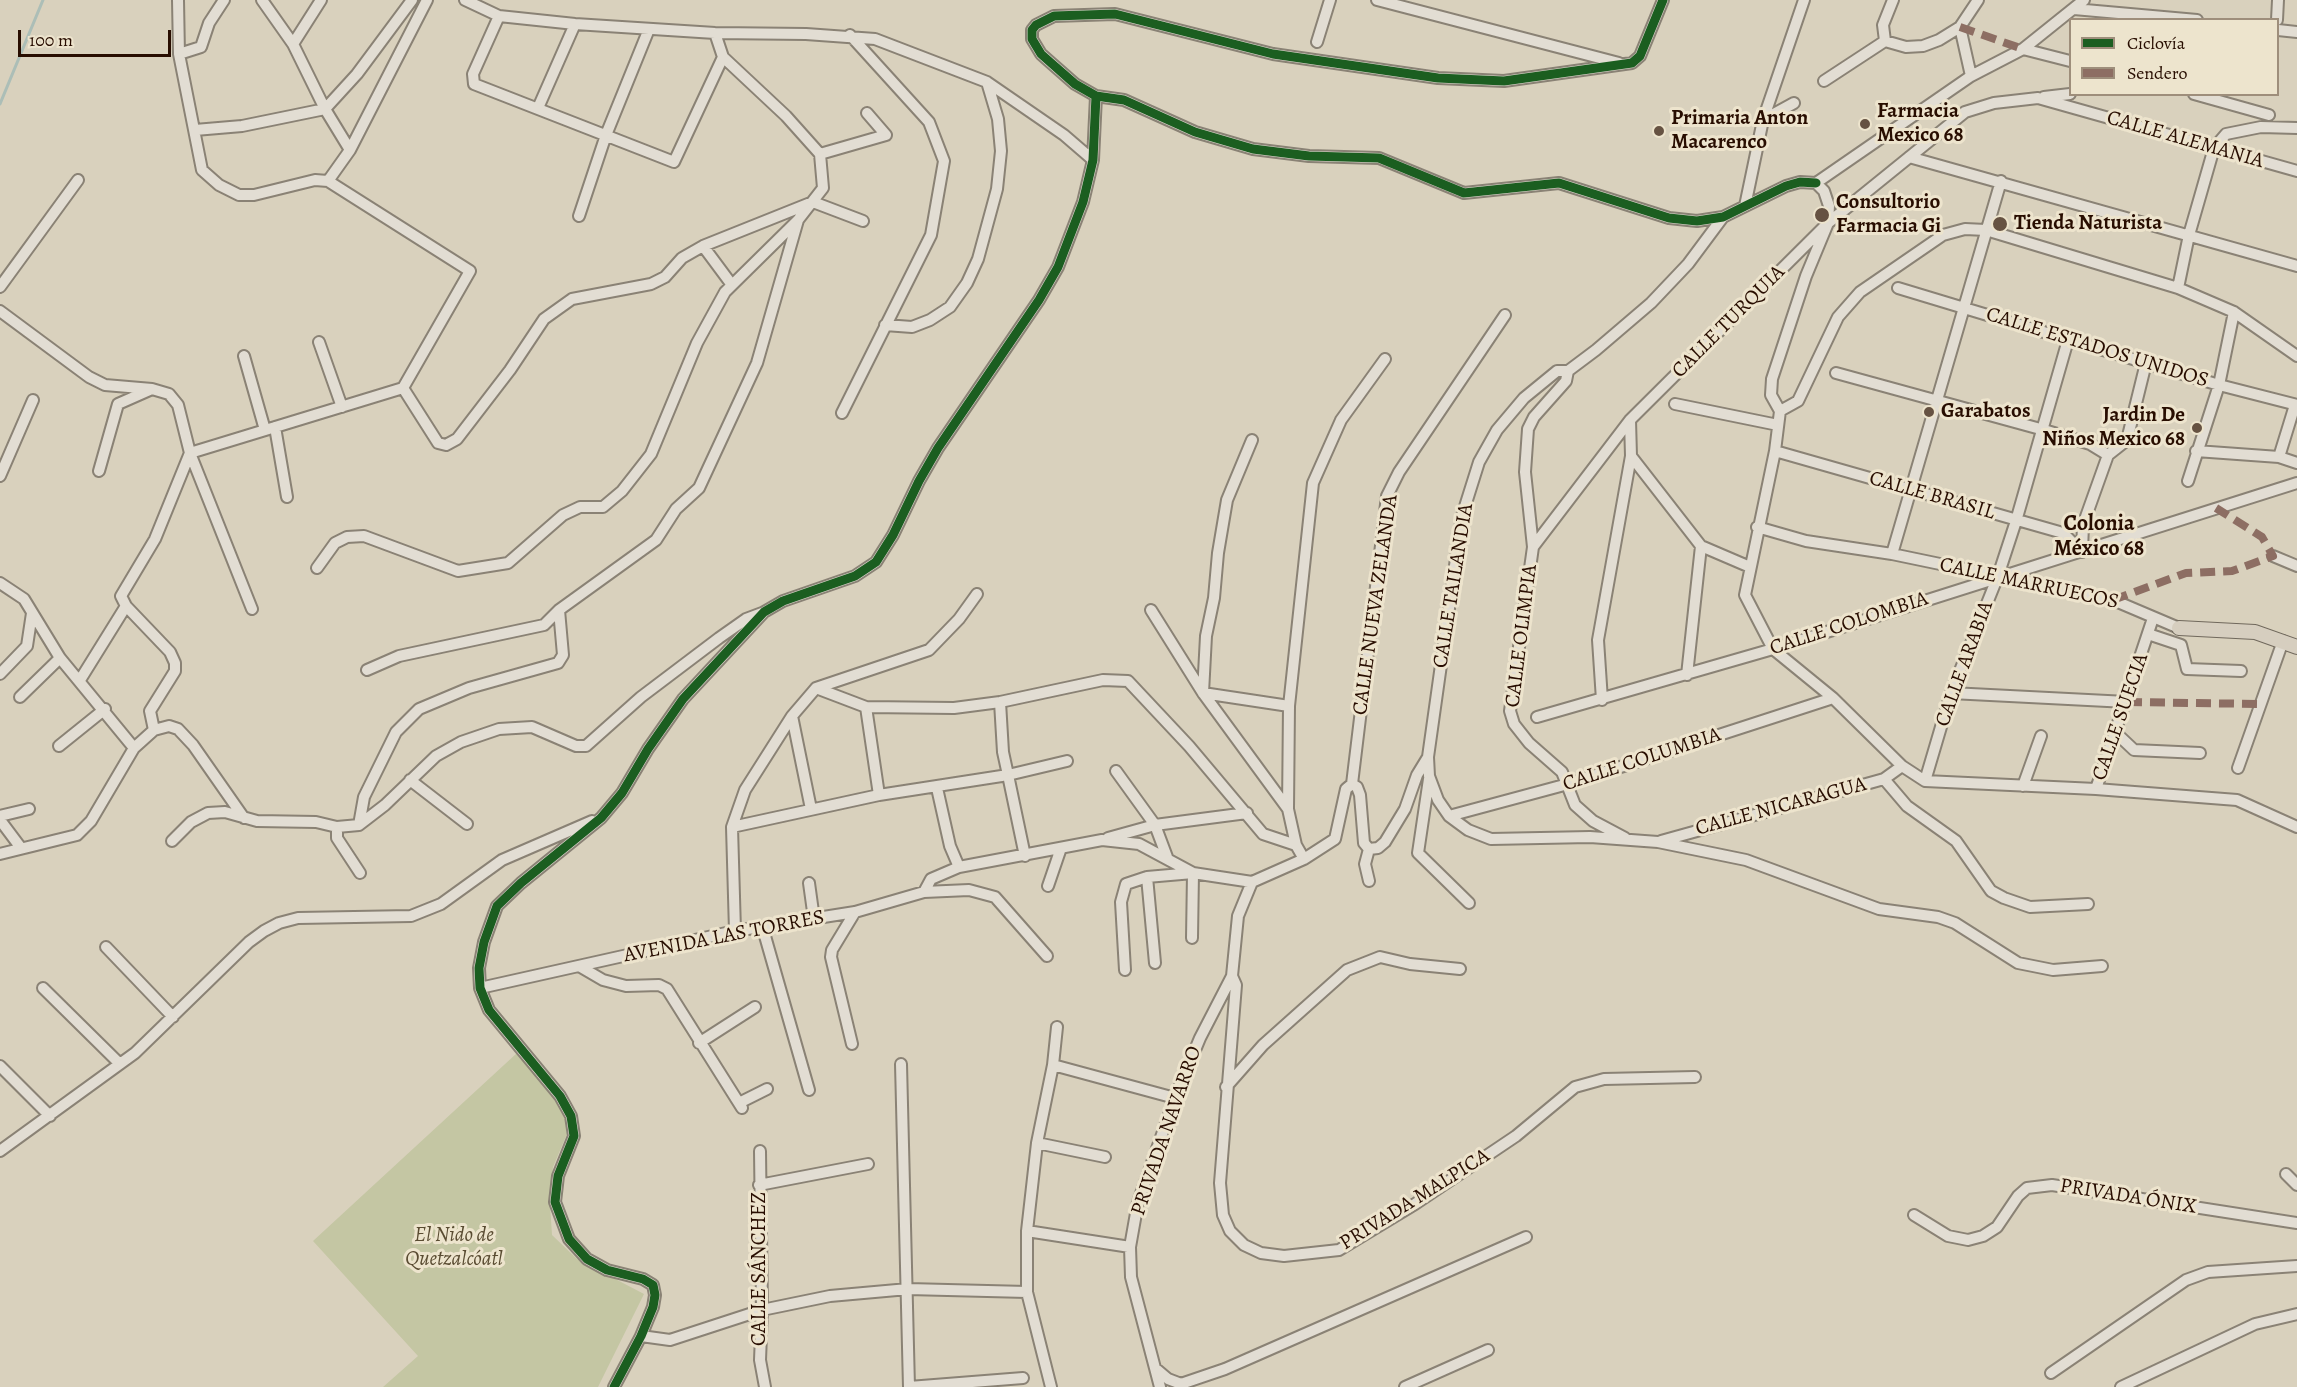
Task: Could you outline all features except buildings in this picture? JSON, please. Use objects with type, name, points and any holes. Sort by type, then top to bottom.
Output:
[{"type":"main road","name":"CALLE MARRUECOS","points":[[2179,628],[2255,632],[2283,640],[2297,648]]},
{"type":"street","points":[[178,0],[179,54],[202,170],[219,185],[239,195],[254,195],[315,180],[328,181],[470,271],[403,388],[190,453]]},
{"type":"street","points":[[179,54],[201,47],[209,23],[224,0]]},
{"type":"street","points":[[262,0],[293,44],[325,109],[350,150]]},
{"type":"street","points":[[293,44],[321,0]]},
{"type":"street","points":[[195,130],[242,126],[325,109],[357,74],[412,0]]},
{"type":"street","points":[[328,181],[350,150],[427,0]]},
{"type":"street","points":[[465,0],[499,16],[575,24],[715,33],[850,36],[875,39],[987,82],[1064,135],[1094,160]]},
{"type":"street","points":[[1317,42],[1330,0]]},
{"type":"street","points":[[1377,0],[1626,65]]},
{"type":"street","points":[[1745,206],[1763,120],[1804,0]]},
{"type":"street","points":[[1885,41],[1883,25],[1893,0]]},
{"type":"street","points":[[1824,81],[1885,41],[1906,47],[1923,46],[1940,40],[1960,27],[1978,0]]},
{"type":"street","points":[[1664,1],[1640,56],[1626,65],[1504,81],[1438,78],[1273,54],[1115,14],[1054,16],[1036,25],[1032,30],[1032,39],[1041,54],[1075,84],[1096,96],[1124,100],[1195,132],[1253,149],[1309,156],[1379,158],[1464,193],[1559,183],[1669,218],[1697,221],[1724,217],[1786,186],[1800,182],[1816,183],[1971,76],[2023,49],[2084,0]]},
{"type":"street","points":[[2277,18],[2278,0]]},
{"type":"street","points":[[2074,9],[2175,18]]},
{"type":"street","points":[[499,16],[473,74],[474,84],[674,162],[723,57]]},
{"type":"street","points":[[538,108],[575,24]]},
{"type":"street","points":[[1960,27],[1971,76]]},
{"type":"street","points":[[579,216],[606,135],[650,29]]},
{"type":"street","points":[[2279,30],[2297,32]]},
{"type":"street","points":[[317,568],[335,543],[347,537],[364,536],[458,571],[508,563],[562,515],[580,507],[603,507],[622,491],[651,454],[698,344],[725,292],[798,220],[823,188],[820,154],[786,116],[723,57],[715,33]]},
{"type":"street","points":[[842,413],[931,236],[944,161],[929,123],[850,36]]},
{"type":"street","points":[[2023,49],[2069,61]]},
{"type":"street","points":[[885,326],[912,327],[930,320],[950,307],[967,283],[978,259],[997,189],[1001,152],[998,119],[987,82]]},
{"type":"street","points":[[2038,98],[2069,94]]},
{"type":"street","points":[[172,841],[191,822],[208,813],[225,812],[257,821],[316,822],[337,827],[359,825],[385,805],[436,756],[452,746],[499,729],[532,727],[576,746],[586,746],[641,697],[746,619],[783,602],[855,576],[876,562],[893,535],[938,448],[1039,300],[1058,267],[1083,202],[1094,160],[1096,96]]},
{"type":"street","points":[[2201,96],[2269,115]]},
{"type":"street","name":"CALLE ALEMANIA","points":[[1828,223],[1965,112],[1994,103],[2038,98],[2297,171]]},
{"type":"street","points":[[1763,120],[1794,103]]},
{"type":"street","points":[[820,154],[886,135],[867,113]]},
{"type":"street","points":[[2178,288],[2189,236],[2214,148],[2226,134],[2261,127],[2297,128]]},
{"type":"street","points":[[1909,157],[2297,266]]},
{"type":"street","points":[[0,287],[78,180]]},
{"type":"street","points":[[1892,554],[1938,399],[1962,307],[2001,181]]},
{"type":"street","points":[[1816,183],[1824,191],[1829,206],[1828,223],[1806,276],[1772,379],[1771,395],[1780,411],[1775,451],[1745,595],[1773,649],[1833,698],[1902,766],[1925,781],[2096,789]]},
{"type":"street","points":[[403,388],[438,443],[446,446],[457,440],[510,370],[544,319],[572,299],[651,284],[665,277],[682,258],[703,246],[813,202],[863,221]]},
{"type":"street","name":"CALLE TAILANDIA","points":[[1429,776],[1428,757],[1462,516],[1479,462],[1497,430],[1524,398],[1557,371],[1568,371],[1651,303],[1688,264],[1724,217]]},
{"type":"street","points":[[367,670],[399,656],[544,625],[560,610],[656,540],[676,508],[699,489],[757,363],[798,220]]},
{"type":"street","name":"CALLE TURQUIA","points":[[1533,548],[1630,420],[1828,223]]},
{"type":"street","points":[[1780,411],[1798,401],[1838,317],[1860,292],[1943,235],[1965,229],[1986,230],[2178,288],[2234,312],[2297,356]]},
{"type":"street","points":[[703,246],[732,285]]},
{"type":"street","name":"CALLE ESTADOS UNIDOS","points":[[1898,288],[2219,385],[2296,405]]},
{"type":"street","points":[[2188,481],[2219,385],[2234,312]]},
{"type":"street","points":[[2,315],[105,385],[152,389],[169,394],[177,405],[190,453],[252,609]]},
{"type":"street","name":"CALLE NUEVA ZELANDA","points":[[1352,783],[1387,496],[1399,472],[1505,315]]},
{"type":"street","name":"CALLE ARABIA","points":[[1925,781],[1952,693],[1998,576],[2016,521],[2068,340]]},
{"type":"street","points":[[319,342],[342,407]]},
{"type":"street","points":[[244,356],[270,428],[287,497]]},
{"type":"street","points":[[1304,859],[1296,845],[1288,809],[1289,706],[1313,483],[1341,420],[1385,359]]},
{"type":"street","points":[[2082,552],[2083,525],[2108,455],[2127,440],[2146,363]]},
{"type":"street","points":[[1533,548],[1525,472],[1528,429],[1534,417],[1566,381],[1568,371]]},
{"type":"street","points":[[1836,373],[1938,399],[2044,430],[2090,444],[2108,455]]},
{"type":"street","points":[[99,471],[118,404],[152,389]]},
{"type":"street","points":[[0,476],[33,400]]},
{"type":"street","points":[[1675,404],[1778,425]]},
{"type":"street","points":[[2279,457],[2296,405]]},
{"type":"street","points":[[1602,700],[1598,640],[1631,456],[1630,420]]},
{"type":"street","points":[[1203,693],[1206,636],[1214,598],[1218,553],[1227,500],[1252,440]]},
{"type":"street","name":"CALLE BRASIL","points":[[1775,451],[2063,533],[2082,552]]},
{"type":"street","points":[[2196,451],[2279,457],[2297,463]]},
{"type":"street","points":[[154,730],[150,711],[175,671],[175,663],[170,652],[126,606],[121,596],[155,539],[190,453]]},
{"type":"street","points":[[1631,456],[1701,546],[1750,567]]},
{"type":"street","name":"CALLE COLOMBIA","points":[[1538,717],[1773,649],[2297,483]]},
{"type":"street","name":"CALLE MARRUECOS","points":[[1758,527],[1806,541],[1892,554],[2113,600],[2179,628]]},
{"type":"street","points":[[1688,675],[1701,546]]},
{"type":"street","name":"CALLE OLIMPIA","points":[[1533,548],[1510,711],[1514,724],[1529,743],[1562,772],[1568,784]]},
{"type":"street","points":[[2273,556],[2297,566]]},
{"type":"street","points":[[0,583],[24,599],[60,658],[105,709],[135,748]]},
{"type":"street","points":[[735,931],[732,827],[745,790],[792,716],[816,688],[929,650],[959,619],[977,594]]},
{"type":"street","points":[[80,680],[126,606]]},
{"type":"street","points":[[359,825],[364,797],[396,732],[419,709],[469,688],[558,663],[563,655],[560,610]]},
{"type":"street","points":[[1151,610],[1203,693],[1288,809]]},
{"type":"street","points":[[0,673],[27,646],[32,612]]},
{"type":"street","points":[[614,1387],[654,1307],[655,1294],[652,1285],[643,1279],[607,1270],[587,1259],[569,1239],[555,1202],[558,1176],[574,1136],[571,1116],[560,1096],[489,1010],[480,988],[479,968],[484,942],[497,906],[521,883],[601,818],[622,793],[648,749],[683,699],[764,612]]},
{"type":"street","name":"CALLE SUECIA","points":[[2153,618],[2127,702],[2096,789],[2237,800],[2297,827]]},
{"type":"street","points":[[2148,634],[2181,645],[2187,669],[2241,671]]},
{"type":"street","points":[[2238,768],[2283,640]]},
{"type":"street","points":[[21,697],[60,658]]},
{"type":"street","points":[[816,688],[866,707],[954,708],[1000,702],[1103,680],[1128,681],[1189,746],[1263,834],[1278,841],[1296,845]]},
{"type":"street","points":[[1203,693],[1289,706]]},
{"type":"street","points":[[1952,693],[2127,702]]},
{"type":"street","name":"CALLE COLUMBIA","points":[[1449,816],[1568,784],[1833,698]]},
{"type":"street","points":[[1000,702],[1003,752],[1025,856]]},
{"type":"street","points":[[866,707],[879,795]]},
{"type":"street","points":[[59,746],[105,709]]},
{"type":"street","points":[[792,716],[811,809]]},
{"type":"street","points":[[0,854],[77,835],[91,821],[135,748],[154,730],[169,726],[178,729],[193,745],[244,818]]},
{"type":"street","points":[[2116,733],[2134,750],[2200,753]]},
{"type":"street","points":[[2023,786],[2041,736]]},
{"type":"street","points":[[1369,849],[1378,848],[1393,831],[1428,757]]},
{"type":"street","points":[[732,827],[879,795],[937,788],[1067,761]]},
{"type":"street","name":"CALLE NICARAGUA","points":[[1658,842],[1884,779],[1902,766]]},
{"type":"street","points":[[1116,771],[1155,825],[1167,857]]},
{"type":"street","points":[[1429,776],[1438,800],[1449,816],[1468,830],[1491,839],[1658,842],[1746,860],[1880,909],[1947,920],[2018,963],[2053,970],[2102,966]]},
{"type":"street","points":[[1429,776],[1418,853],[1469,903]]},
{"type":"street","points":[[1884,779],[1907,806],[1956,841],[1991,891],[2030,907],[2088,904]]},
{"type":"street","points":[[410,780],[467,824]]},
{"type":"street","points":[[1125,970],[1121,902],[1126,884],[1147,877],[1193,873],[1252,882],[1304,859],[1335,839],[1346,789],[1352,783],[1358,787],[1364,843],[1369,849]]},
{"type":"street","points":[[1568,784],[1575,805],[1593,821],[1628,840]]},
{"type":"street","points":[[937,788],[950,846],[959,867]]},
{"type":"street","points":[[0,816],[29,809]]},
{"type":"street","points":[[924,892],[931,879],[959,867],[1102,840],[1155,825],[1246,813]]},
{"type":"street","points":[[0,1151],[120,1064],[173,1017],[249,942],[279,923],[298,918],[411,916],[441,904],[502,860],[601,818]]},
{"type":"street","points":[[0,820],[21,848]]},
{"type":"street","points":[[337,827],[337,838],[360,873]]},
{"type":"street","points":[[1102,840],[1139,844],[1193,873]]},
{"type":"street","points":[[1048,886],[1061,848]]},
{"type":"street","points":[[1369,849],[1365,864],[1369,881]]},
{"type":"street","points":[[1192,938],[1193,873]]},
{"type":"street","points":[[1147,877],[1155,963]]},
{"type":"street","name":"PRIVADA NAVARRO","points":[[1160,1387],[1131,1278],[1130,1247],[1138,1202],[1175,1098],[1200,1038],[1232,976],[1238,915],[1252,882]]},
{"type":"street","points":[[808,883],[814,919]]},
{"type":"street","name":"AVENIDA LAS TORRES","points":[[480,988],[735,931],[855,912],[924,892],[969,890],[995,897],[1047,956]]},
{"type":"street","points":[[852,1044],[831,957],[832,950],[855,912]]},
{"type":"street","points":[[763,928],[809,1089]]},
{"type":"street","points":[[106,947],[173,1017]]},
{"type":"street","points":[[1226,1087],[1263,1045],[1347,970],[1380,957],[1410,964],[1460,969]]},
{"type":"street","points":[[579,966],[603,980],[626,986],[659,985],[667,989],[740,1105],[767,1089]]},
{"type":"street","name":"PRIVADA MALPICA","points":[[1232,976],[1236,986],[1220,1183],[1223,1215],[1230,1232],[1244,1245],[1261,1253],[1284,1256],[1339,1250],[1415,1204],[1516,1136],[1575,1087],[1604,1079],[1695,1077]]},
{"type":"street","points":[[43,988],[120,1064]]},
{"type":"street","points":[[699,1043],[754,1007]]},
{"type":"street","points":[[1051,1387],[1027,1292],[1027,1231],[1036,1143],[1053,1065],[1057,1027]]},
{"type":"street","points":[[900,1064],[909,1387],[989,1385],[1023,1378]]},
{"type":"street","points":[[1053,1065],[1175,1098]]},
{"type":"street","points":[[0,1066],[50,1116]]},
{"type":"street","points":[[1036,1143],[1105,1157]]},
{"type":"street","name":"CALLE SÁNCHEZ","points":[[760,1151],[762,1310],[760,1360],[765,1387]]},
{"type":"street","points":[[759,1185],[868,1164]]},
{"type":"street","points":[[2286,1174],[2297,1185]]},
{"type":"street","name":"PRIVADA ÓNIX","points":[[1914,1215],[1948,1236],[1968,1240],[1983,1236],[1997,1227],[2018,1196],[2027,1188],[2052,1185],[2297,1222]]},
{"type":"street","points":[[1027,1231],[1130,1247]]},
{"type":"street","points":[[1153,1366],[1168,1379],[1181,1384],[1225,1369],[1526,1237]]},
{"type":"street","points":[[2051,1373],[2186,1280],[2208,1272],[2297,1266]]},
{"type":"street","points":[[641,1336],[670,1340],[762,1310],[830,1296],[908,1289],[1027,1292]]},
{"type":"street","points":[[2121,1387],[2255,1324],[2297,1314]]},
{"type":"street","points":[[1405,1387],[1488,1350]]},
{"type":"green space","name":"El Nido de Quetzalcóatl","points":[[517,1053],[552,1094],[565,1119],[567,1134],[553,1167],[550,1204],[552,1235],[577,1259],[644,1294],[598,1387],[383,1387],[418,1356],[313,1241]]},
{"type":"waterway","points":[[0,104],[43,0]]},
{"type":"marked path","points":[[1960,27],[2023,49]]},
{"type":"marked path","points":[[2113,600],[2186,573],[2232,571],[2273,556],[2262,537],[2216,508]]},
{"type":"marked path","points":[[2127,702],[2259,704]]},
{"type":"cycle path","points":[[1663,0],[1640,56],[1632,63],[1504,81],[1438,78],[1273,54],[1115,14],[1054,16],[1036,25],[1032,30],[1032,39],[1041,54],[1075,84],[1096,96],[1124,100],[1195,132],[1253,149],[1309,156],[1379,158],[1464,193],[1559,183],[1669,218],[1697,221],[1723,217],[1786,186],[1800,182],[1816,183]]},
{"type":"cycle path","points":[[614,1387],[641,1336],[653,1307],[655,1295],[653,1285],[643,1279],[607,1270],[587,1259],[569,1239],[555,1202],[558,1176],[574,1136],[571,1116],[560,1096],[489,1010],[480,988],[479,968],[484,942],[497,906],[521,883],[601,818],[622,793],[648,749],[683,699],[764,612],[783,601],[855,576],[876,562],[893,535],[938,448],[1039,300],[1058,267],[1083,202],[1093,160],[1096,96]]},
{"type":"place","name":"Farmacia Mexico 68","points":[[1865,124]]},
{"type":"place","name":"Primaria Anton Macarenco","points":[[1659,131]]},
{"type":"place","name":"Consultorio Farmacia Gi","points":[[1822,215]]},
{"type":"place","name":"Tienda Naturista","points":[[2000,224]]},
{"type":"place","name":"Garabatos","points":[[1929,412]]},
{"type":"place","name":"Jardin De Niños Mexico 68","points":[[2197,428]]},
{"type":"district","name":"Colonia México 68","points":[[2099,538]]}]
